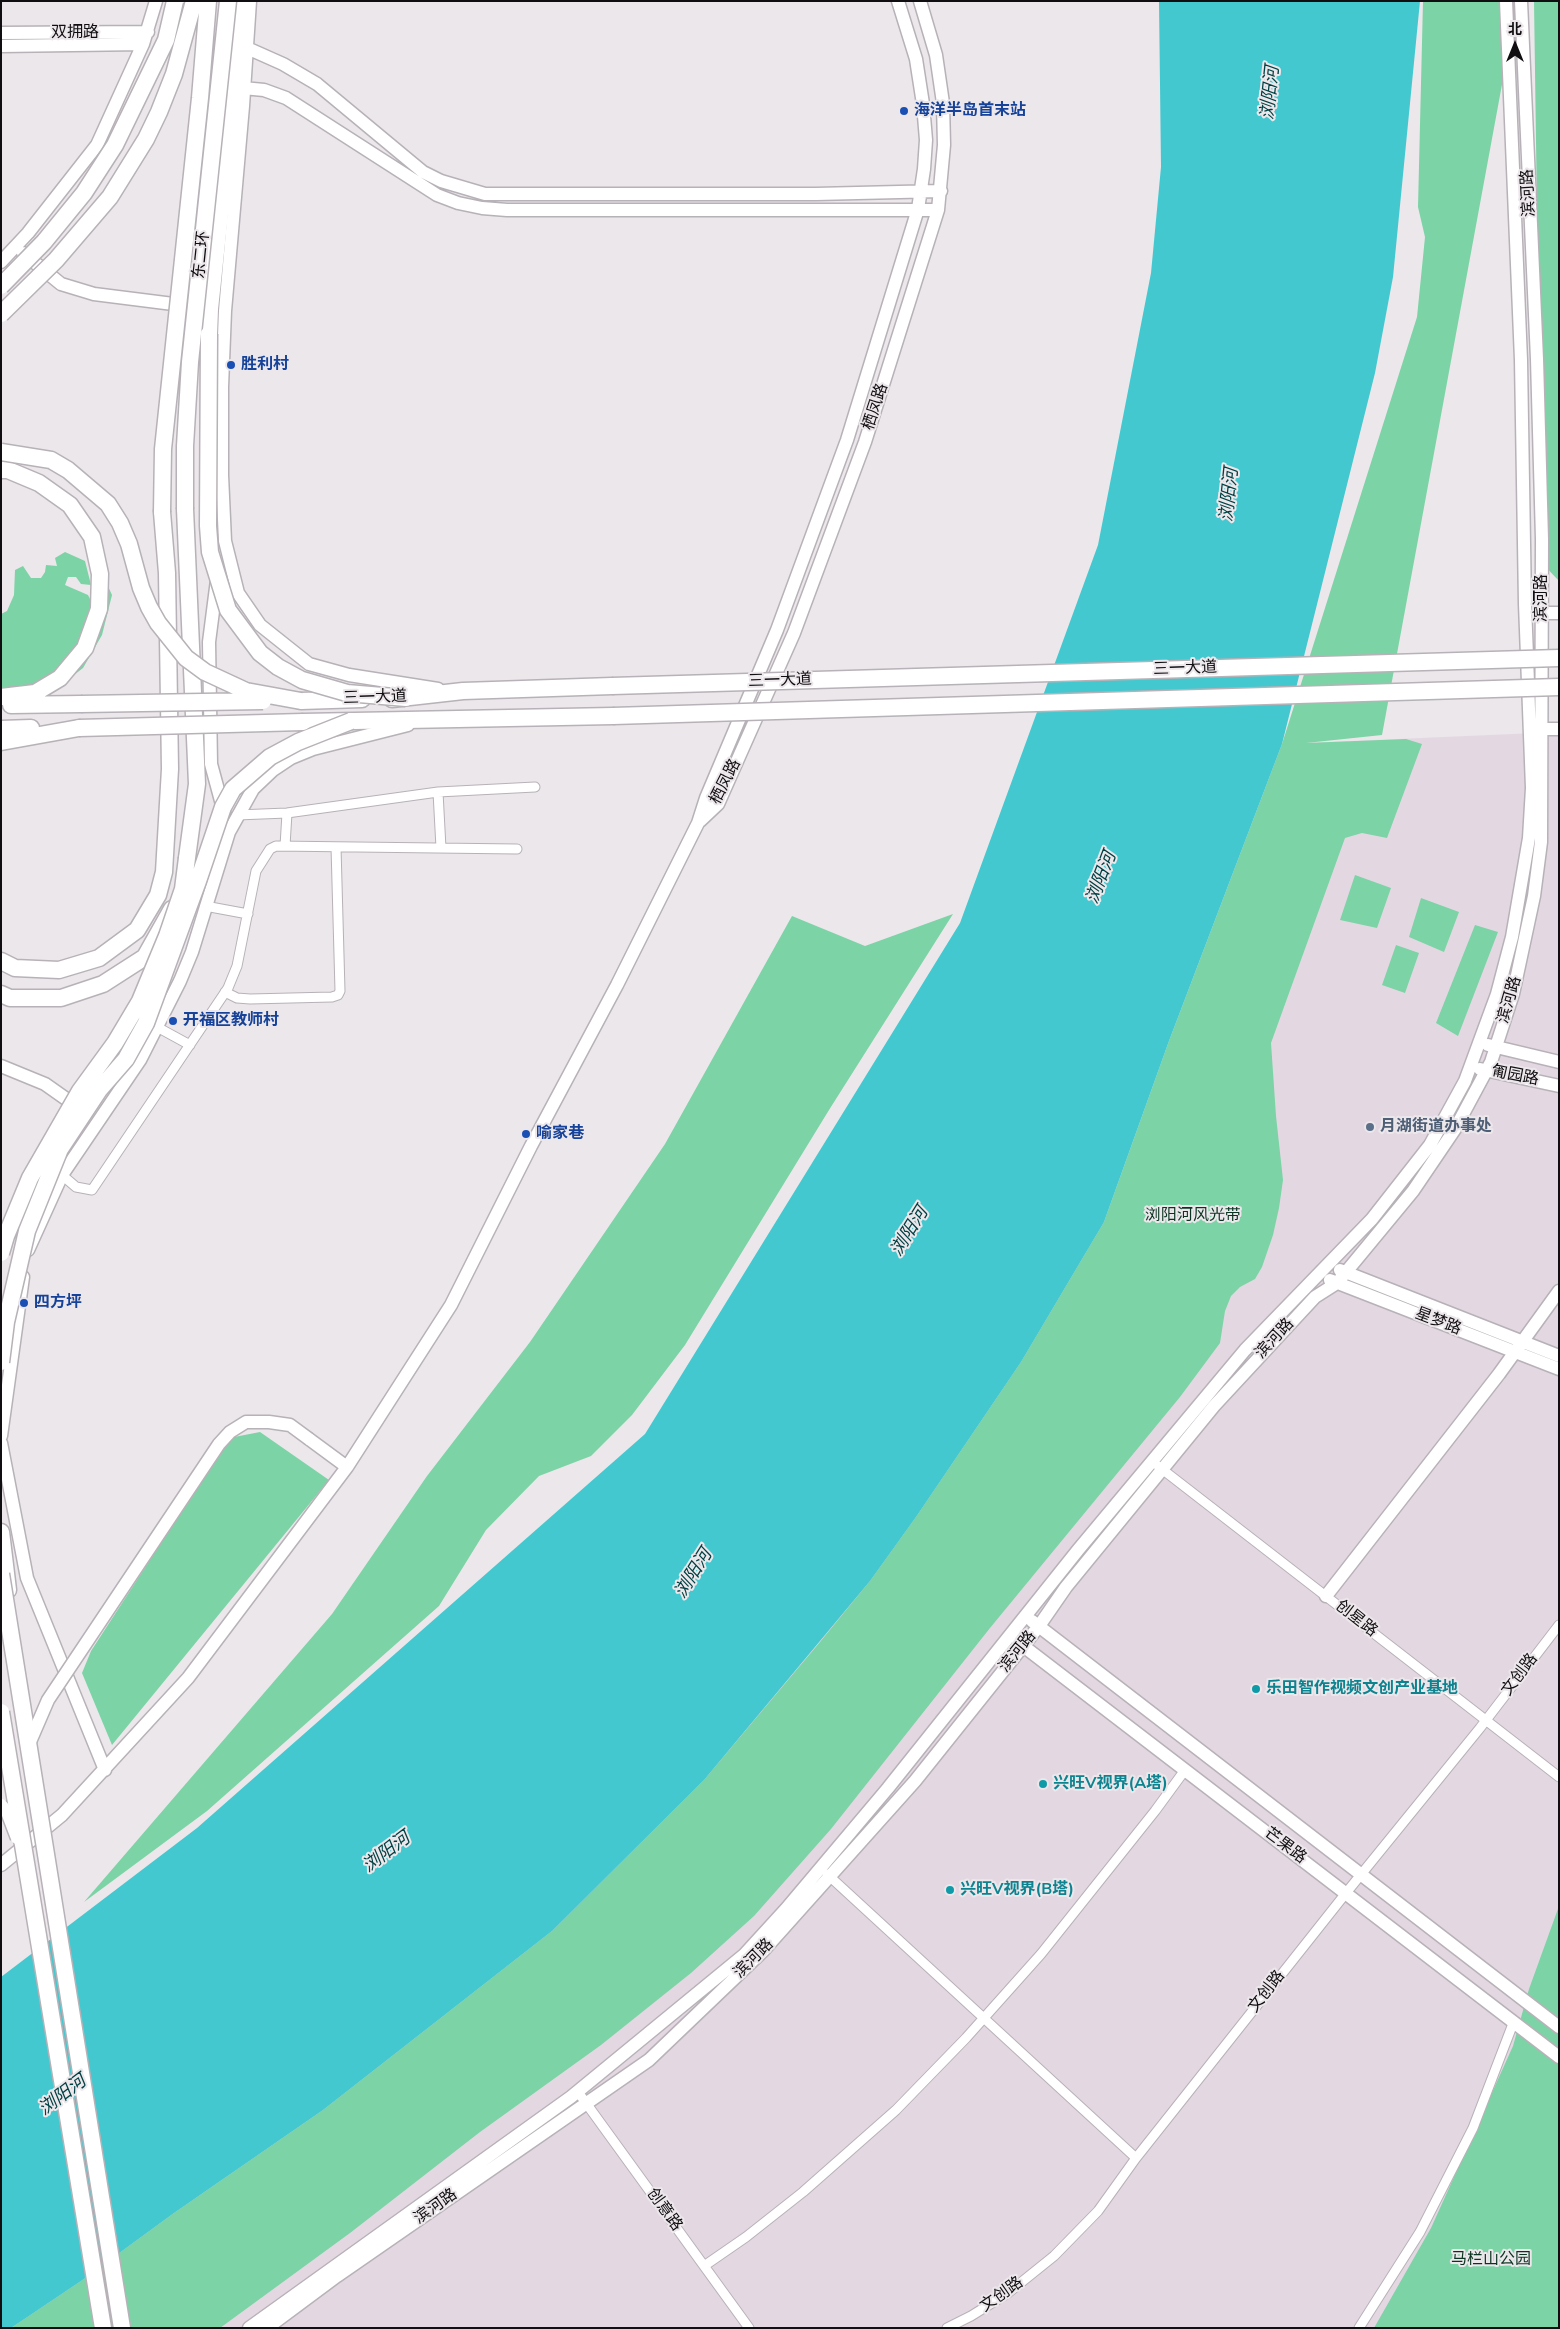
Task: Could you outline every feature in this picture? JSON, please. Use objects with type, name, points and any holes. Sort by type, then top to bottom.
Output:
[{"type":"highway","points":[[1,286],[44,242],[84,193],[115,145],[166,40],[176,1]]},
{"type":"highway","points":[[1,314],[56,260],[110,197],[146,139],[174,74],[194,1]]},
{"type":"highway","points":[[1,961],[15,968],[58,970],[99,958],[137,930],[158,895],[164,872],[170,769],[167,572],[162,512],[163,449],[200,98],[208,1]]},
{"type":"highway","name":"东二环","points":[[183,888],[197,784],[185,509],[185,446],[190,362],[228,1]]},
{"type":"highway","points":[[236,1],[237,53],[218,310],[209,334],[208,526],[210,552],[228,610],[260,653],[278,668],[302,680],[346,693],[406,698]]},
{"type":"highway","points":[[1,452],[51,460],[68,470],[108,504],[120,523],[129,544],[141,588],[149,607],[158,623],[186,658],[205,672],[246,691],[301,701]]},
{"type":"highway","points":[[1,470],[8,470],[39,483],[70,505],[92,537],[100,574],[99,609],[85,648],[60,678],[35,693],[1,697]]},
{"type":"highway","name":"三一大道","points":[[1,705],[406,698],[463,691],[1559,658]]},
{"type":"highway","name":"三一大道","points":[[1,729],[623,715],[1559,687]]},
{"type":"highway","points":[[1,1362],[6,1322],[27,1231],[60,1150],[99,1090],[126,1059],[146,1023],[223,807],[233,789],[270,757],[298,742],[351,721]]},
{"type":"highway","points":[[1,742],[80,728]]},
{"type":"highway","points":[[1,994],[10,998],[61,998],[103,984],[145,957],[183,888]]},
{"type":"highway","points":[[1,1253],[30,1178],[80,1091],[115,1043],[140,1001],[167,936],[183,888]]},
{"type":"highway","points":[[1,1532],[15,1661]]},
{"type":"highway","points":[[1,1574],[122,2328]]},
{"type":"highway","points":[[1,1712],[16,1791],[26,1863],[103,2328]]},
{"type":"street","points":[[1,262],[16,247],[97,144],[146,38],[156,1]]},
{"type":"street","points":[[250,1],[243,88],[218,310],[222,387],[222,474],[225,541],[238,593],[260,625],[309,664],[367,678],[432,689],[463,691]]},
{"type":"street","name":"栖凤路","points":[[698,823],[706,798],[777,630],[847,440],[918,209],[922,191],[926,140],[924,104],[916,59],[898,1]]},
{"type":"street","name":"栖凤路","points":[[698,823],[718,804],[794,633],[864,442],[938,210],[944,145],[943,103],[936,55],[920,1]]},
{"type":"street","name":"滨河路","points":[[249,2328],[272,2323],[649,2060],[763,1951],[1025,1616],[1157,1465],[1260,1355],[1315,1297],[1337,1283],[1413,1191],[1455,1129],[1486,1071],[1513,994],[1534,896],[1541,842],[1536,729],[1525,604],[1522,360],[1506,1]]},
{"type":"street","name":"滨河路","points":[[272,2323],[578,2092],[744,1954],[915,1781],[1039,1626],[1066,1586],[1245,1350],[1372,1219],[1430,1145],[1465,1081],[1497,994],[1512,937],[1529,838],[1536,729],[1542,613],[1537,359],[1521,1]]},
{"type":"street","name":"双拥路","points":[[1,33],[146,38]]},
{"type":"street","name":"双拥路","points":[[1,46],[146,38]]},
{"type":"street","points":[[247,48],[282,64],[316,84],[423,172],[441,181],[485,194],[806,194],[941,191]]},
{"type":"street","points":[[243,88],[264,90],[286,98],[437,195],[458,203],[482,208],[507,210],[938,210]]},
{"type":"street","points":[[16,247],[61,284],[94,294],[218,310]]},
{"type":"street","points":[[225,541],[220,556],[209,651],[211,764],[229,832]]},
{"type":"street","points":[[1542,613],[1559,613]]},
{"type":"street","points":[[1,1436],[26,1253],[62,1175],[140,1060],[157,1027],[192,952],[229,832],[237,815],[253,790],[273,770],[291,758],[313,749],[436,718]]},
{"type":"street","points":[[1536,729],[1559,729]]},
{"type":"street","points":[[237,815],[287,812],[438,792],[534,787]]},
{"type":"street","points":[[438,792],[441,848]]},
{"type":"street","points":[[285,846],[287,812]]},
{"type":"street","points":[[1,1865],[62,1815],[188,1678],[346,1467],[451,1305],[531,1146],[617,985],[698,823]]},
{"type":"street","points":[[62,1175],[76,1187],[92,1190],[226,992],[237,966],[259,864],[270,848],[285,846],[517,849]]},
{"type":"street","points":[[226,992],[237,998],[250,999],[332,997],[338,995],[340,991],[336,847]]},
{"type":"street","points":[[205,906],[248,914]]},
{"type":"street","points":[[157,1027],[190,1045]]},
{"type":"street","name":"匍园路","points":[[1479,1043],[1559,1062]]},
{"type":"street","points":[[1,1066],[45,1084],[98,1120]]},
{"type":"street","name":"匍园路","points":[[1471,1066],[1486,1071],[1512,1074],[1559,1086]]},
{"type":"street","name":"星梦路","points":[[1328,1265],[1519,1347],[1559,1369]]},
{"type":"street","name":"星梦路","points":[[1318,1275],[1519,1347],[1559,1356]]},
{"type":"street","points":[[1326,1596],[1519,1347],[1559,1291]]},
{"type":"street","points":[[29,1744],[48,1700],[219,1444],[230,1432],[246,1422],[268,1422],[290,1426],[346,1467]]},
{"type":"street","points":[[1,1443],[27,1578],[105,1770]]},
{"type":"street","name":"创星路","points":[[1157,1465],[1559,1777]]},
{"type":"street","name":"芒果路","points":[[1025,1616],[1559,2028]]},
{"type":"street","name":"文创路","points":[[947,2328],[971,2316],[1008,2292],[1054,2256],[1098,2211],[1136,2158],[1486,1720],[1559,1625]]},
{"type":"street","name":"芒果路","points":[[1010,1636],[1559,2057]]},
{"type":"street","points":[[704,2266],[746,2237],[803,2192],[896,2110],[984,2019],[1094,1889],[1185,1770]]},
{"type":"street","points":[[1,1805],[7,1812],[26,1863]]},
{"type":"street","points":[[825,1873],[1136,2158]]},
{"type":"street","points":[[1359,2328],[1420,2232],[1473,2128],[1514,2021]]},
{"type":"street","name":"创意路","points":[[578,2092],[749,2328]]},
{"type":"shaded area","points":[[1559,732],[1559,2328],[11,2328],[1104,1222],[1282,744]]},
{"type":"green space","name":"浏阳河风光带","points":[[1423,1],[1514,1],[1515,14],[1382,735],[1306,743],[1406,739],[1422,744],[1387,838],[1362,833],[1345,838],[1271,1043],[1283,1180],[1279,1208],[1273,1235],[1262,1267],[1255,1279],[1240,1287],[1231,1296],[1225,1311],[1220,1343],[1180,1397],[990,1628],[831,1829],[754,1916],[691,1973],[601,2045],[480,2132],[350,2233],[220,2328],[11,2328],[81,2281],[174,2213],[323,2110],[552,1931],[704,1780],[820,1642],[870,1581],[916,1517],[1021,1362],[1104,1222],[1169,1041],[1282,744],[1417,317],[1425,237],[1418,207]]},
{"type":"green space","points":[[1534,1],[1559,1],[1559,581],[1542,563]]},
{"type":"green space","points":[[65,552],[85,561],[91,585],[81,584],[76,577],[68,577],[65,585],[88,595],[90,599],[107,584],[112,595],[102,635],[83,668],[56,689],[1,692],[1,614],[7,611],[14,595],[15,570],[23,566],[31,578],[41,578],[45,572],[46,565],[57,566],[55,558]]},
{"type":"green space","points":[[1355,875],[1391,888],[1377,928],[1340,920]]},
{"type":"green space","points":[[1421,898],[1459,912],[1444,952],[1409,937]]},
{"type":"green space","points":[[953,914],[829,1110],[685,1345],[632,1415],[591,1456],[539,1476],[486,1530],[439,1606],[207,1811],[84,1902],[332,1614],[427,1476],[530,1342],[665,1144],[792,916],[865,946]]},
{"type":"green space","points":[[1475,925],[1498,932],[1458,1036],[1436,1023]]},
{"type":"green space","points":[[1396,945],[1419,953],[1405,993],[1382,985]]},
{"type":"green space","points":[[260,1432],[329,1480],[112,1745],[82,1673],[91,1651],[229,1438]]},
{"type":"green space","name":"马栏山公园","points":[[1559,1906],[1559,2328],[1374,2328],[1431,2228],[1513,2046],[1529,1989]]},
{"type":"water","name":"浏阳河","points":[[1159,1],[1420,1],[1393,277],[1375,373],[1282,744],[1169,1041],[1104,1222],[1021,1362],[916,1517],[870,1581],[704,1780],[552,1931],[323,2110],[174,2213],[81,2281],[11,2328],[1,2328],[1,1977],[197,1828],[645,1434],[960,923],[1098,545],[1151,273],[1161,167]]},
{"type":"place","name":"海洋半岛首末站","points":[[904,111]]},
{"type":"place","name":"胜利村","points":[[231,365]]},
{"type":"place","name":"开福区教师村","points":[[173,1021]]},
{"type":"place","name":"月湖街道办事处","points":[[1370,1127]]},
{"type":"place","name":"喻家巷","points":[[526,1134]]},
{"type":"place","name":"四方坪","points":[[24,1303]]},
{"type":"place","name":"乐田智作视频文创产业基地","points":[[1256,1689]]},
{"type":"place","name":"兴旺V视界(A塔)","points":[[1043,1784]]},
{"type":"place","name":"兴旺V视界(B塔)","points":[[950,1890]]}]
